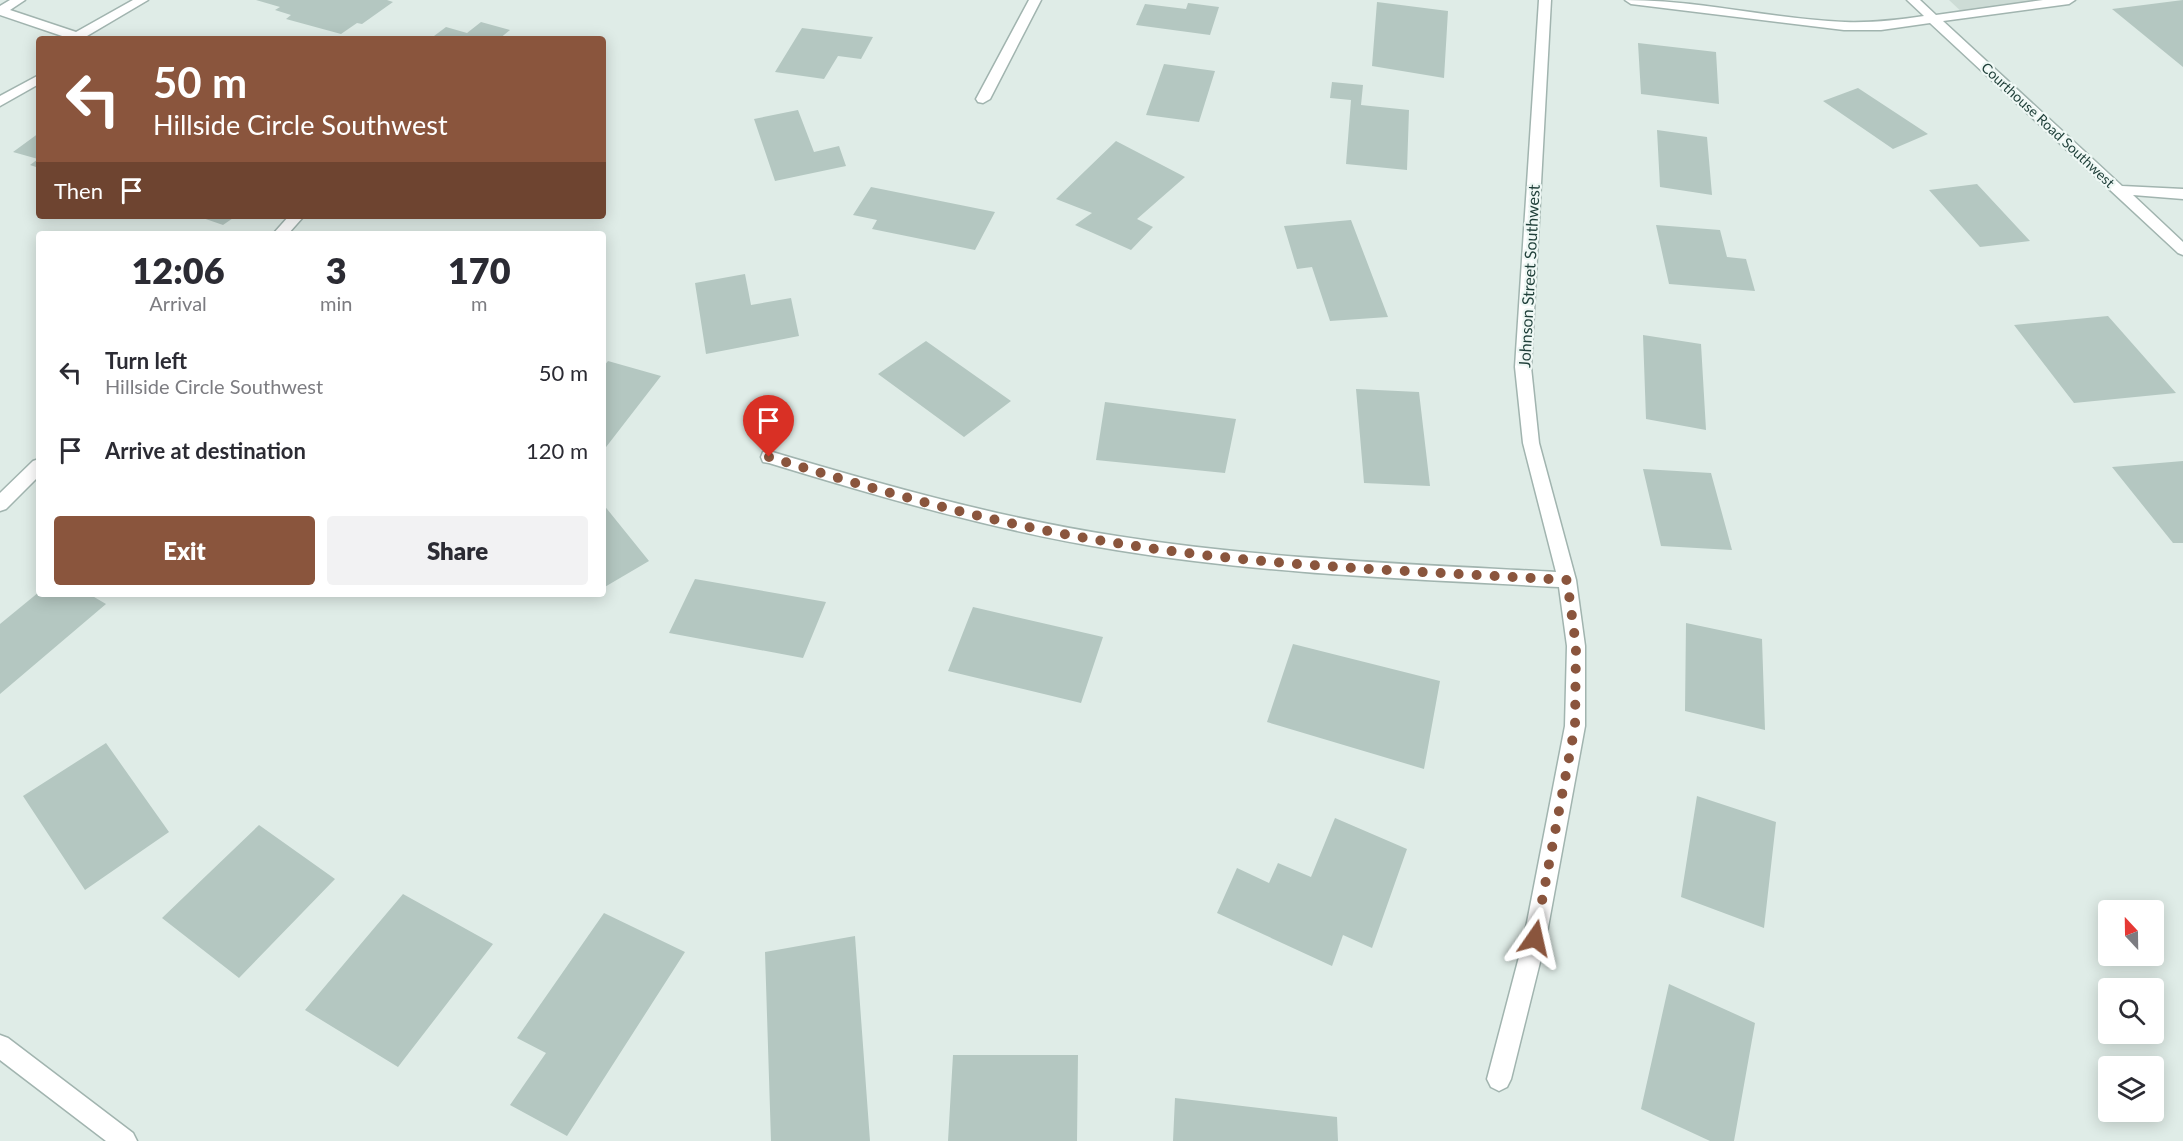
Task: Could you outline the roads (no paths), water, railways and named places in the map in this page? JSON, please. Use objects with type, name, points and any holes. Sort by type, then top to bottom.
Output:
[{"type":"street","points":[[0,11],[19,0]]},
{"type":"street","points":[[83,36],[142,0]]},
{"type":"street","points":[[983,99],[1035,0]]},
{"type":"street","name":"Johnson Street Southwest","points":[[1499,1079],[1535,938],[1575,726],[1576,646],[1567,580],[1531,443],[1523,367],[1545,0]]},
{"type":"street","points":[[1631,0],[1844,27],[1881,26],[2069,0]]},
{"type":"street","name":"Courthouse Road Southwest","points":[[1913,0],[2183,250]]},
{"type":"street","points":[[0,11],[74,36]]},
{"type":"street","points":[[0,102],[36,81]]},
{"type":"street","points":[[2118,190],[2183,194]]},
{"type":"street","points":[[283,231],[294,219]]},
{"type":"street","points":[[769,457],[885,492],[1000,521],[1115,543],[1227,558],[1567,580]]},
{"type":"street","points":[[0,504],[36,469]]},
{"type":"street","points":[[0,1046],[125,1141]]}]
